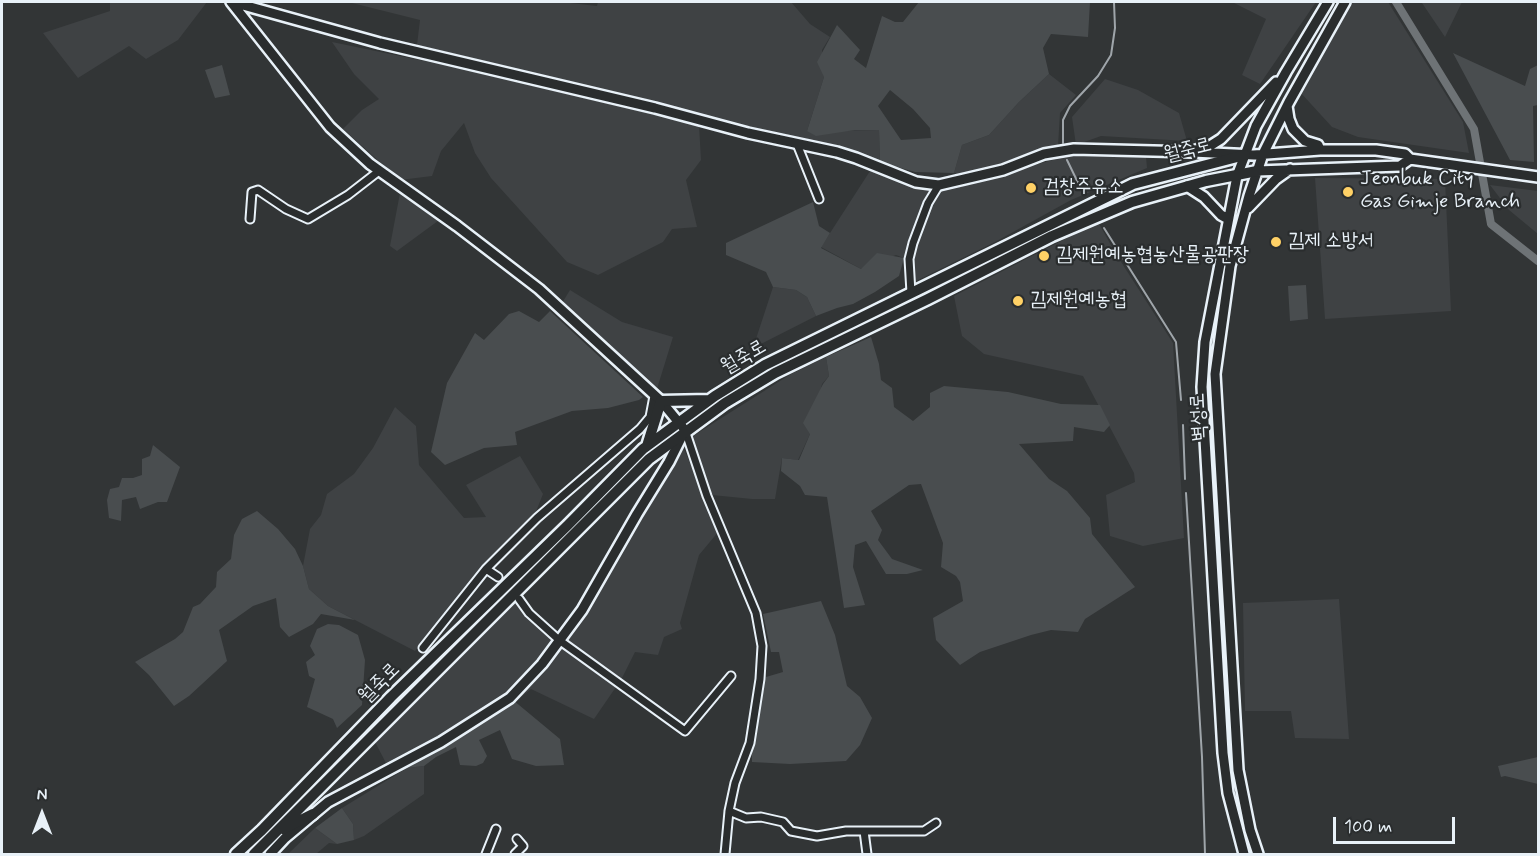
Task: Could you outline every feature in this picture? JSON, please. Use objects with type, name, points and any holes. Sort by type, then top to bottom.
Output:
[{"type":"main road","name":"월죽로","points":[[254,855],[648,459],[710,400],[765,365],[1133,183],[1245,155]]},
{"type":"main road","name":"월죽로","points":[[236,855],[391,697],[647,446],[775,373],[1052,236],[1132,202],[1187,186],[1257,171]]},
{"type":"main road","points":[[647,446],[657,399],[710,400]]},
{"type":"main road","points":[[278,831],[313,814]]},
{"type":"street","points":[[231,2],[259,5],[380,43],[856,158],[916,182],[939,185],[990,173],[1057,151],[1192,152],[1245,155]]},
{"type":"street","points":[[231,2],[330,127],[379,171],[457,226],[539,289],[657,399],[682,427],[707,496],[756,613],[762,646],[760,679],[750,743],[735,783],[729,811],[725,855]]},
{"type":"street","name":"벽성로","points":[[1244,855],[1228,793],[1223,753],[1202,387],[1205,342],[1238,174],[1256,126],[1328,2]]},
{"type":"street","name":"벽성로","points":[[1258,855],[1250,830],[1238,770],[1215,374],[1230,266],[1257,171],[1287,106],[1344,2]]},
{"type":"street","points":[[1192,152],[1210,146],[1221,139],[1286,72]]},
{"type":"street","points":[[1287,106],[1293,129],[1305,141],[1318,145],[1320,150]]},
{"type":"street","points":[[797,144],[819,200]]},
{"type":"street","name":"월죽로","points":[[1245,155],[1320,150],[1376,150],[1405,153],[1410,159]]},
{"type":"street","name":"월죽로","points":[[1257,171],[1400,166],[1410,159],[1539,177]]},
{"type":"street","points":[[1244,213],[1262,192],[1291,169]]},
{"type":"street","points":[[250,219],[252,192],[258,190],[286,209],[308,219],[348,195],[379,171]]},
{"type":"street","points":[[911,293],[909,260],[913,243],[927,203],[939,185]]},
{"type":"street","points":[[1187,186],[1204,197],[1228,219]]},
{"type":"street","points":[[423,648],[486,569],[537,518],[640,429],[650,417],[657,399]]},
{"type":"street","points":[[270,855],[285,838],[328,802],[441,742],[510,698],[542,664],[582,610],[669,462],[682,427]]},
{"type":"street","points":[[486,569],[498,577]]},
{"type":"street","points":[[519,599],[529,614],[560,640],[685,731],[731,676]]},
{"type":"street","points":[[729,811],[746,818],[783,822],[791,831],[817,836],[846,831],[924,831],[936,824]]},
{"type":"street","points":[[486,855],[496,829]]},
{"type":"street","points":[[864,831],[867,855]]},
{"type":"street","points":[[514,855],[523,846],[517,839]]},
{"type":"shaded area","points":[[110,2],[207,2],[178,40],[146,59],[129,46],[78,78],[43,33],[110,11]]},
{"type":"shaded area","points":[[348,2],[562,2],[597,6],[598,2],[791,2],[810,24],[830,37],[822,50],[824,77],[807,131],[879,130],[880,162],[601,89],[417,45],[420,20]]},
{"type":"shaded area","points":[[919,2],[1090,2],[1088,37],[1051,34],[1043,48],[1049,74],[989,135],[962,145],[954,173],[915,172],[880,162],[879,130],[855,130],[816,136],[807,131],[824,77],[817,62],[837,25],[860,50],[854,59],[866,68],[882,16],[895,22],[903,22]],"holes":[[[890,90],[913,109],[930,128],[931,138],[901,140],[878,106]]]},
{"type":"shaded area","points":[[1232,2],[1316,2],[1260,84],[1242,75],[1266,19]]},
{"type":"shaded area","points":[[1352,2],[1388,2],[1463,122],[1469,153],[1358,137],[1332,127],[1300,92]]},
{"type":"shaded area","points":[[1462,2],[1445,37],[1422,3]]},
{"type":"shaded area","points":[[332,42],[439,64],[699,125],[701,160],[686,180],[697,227],[672,229],[663,242],[598,275],[567,262],[491,178],[475,153],[464,123],[441,151],[432,176],[400,180],[343,129],[362,110],[379,99],[354,74]]},
{"type":"shaded area","points":[[1453,53],[1525,86],[1530,69],[1538,65],[1538,105],[1533,106],[1534,162],[1510,160]]},
{"type":"shaded area","points":[[222,65],[230,95],[215,98],[205,70]]},
{"type":"shaded area","points":[[1049,74],[1076,95],[1060,113],[1058,146],[961,176],[954,173],[962,145],[989,135]]},
{"type":"shaded area","points":[[1105,79],[1138,90],[1179,113],[1187,141],[1101,136],[1076,145],[1072,117]]},
{"type":"shaded area","points":[[1082,155],[1146,157],[1147,168],[1071,200],[995,242],[914,282],[912,264],[904,258],[896,255],[861,269],[821,247],[870,171],[941,189],[1053,160]]},
{"type":"shaded area","points":[[1315,178],[1445,179],[1451,311],[1325,319]]},
{"type":"shaded area","points":[[1490,185],[1538,191],[1538,234],[1509,210]]},
{"type":"shaded area","points":[[400,193],[442,218],[397,251],[390,246]]},
{"type":"shaded area","points":[[813,202],[819,226],[830,233],[821,248],[861,269],[877,253],[904,258],[899,276],[875,292],[853,304],[816,316],[807,297],[796,290],[773,287],[766,272],[726,255],[726,243]]},
{"type":"shaded area","points":[[1098,222],[1173,343],[1184,538],[1143,546],[1110,536],[1106,495],[1135,482],[1134,473],[1083,376],[984,354],[962,336],[954,296]]},
{"type":"shaded area","points":[[1306,285],[1308,319],[1290,321],[1288,286]]},
{"type":"shaded area","points":[[773,287],[796,290],[807,297],[816,316],[753,348]]},
{"type":"shaded area","points":[[570,290],[622,322],[673,337],[656,392],[562,303]]},
{"type":"shaded area","points":[[519,311],[539,322],[550,311],[643,397],[608,408],[572,411],[515,432],[517,445],[484,448],[445,465],[431,452],[447,383],[475,333],[484,340],[509,314]]},
{"type":"shaded area","points":[[871,337],[881,380],[892,388],[894,407],[913,421],[930,407],[930,393],[944,386],[1008,392],[1061,404],[1100,405],[1110,425],[1104,432],[1074,427],[1073,441],[1019,444],[1049,479],[1067,491],[1090,518],[1092,534],[1135,587],[1085,619],[1078,632],[1051,630],[1031,635],[980,652],[960,665],[936,640],[933,618],[963,601],[960,582],[956,576],[941,567],[943,543],[921,484],[909,485],[871,511],[882,530],[878,540],[892,559],[923,570],[907,574],[886,574],[866,541],[855,545],[853,567],[865,605],[844,608],[827,497],[805,495],[800,486],[781,471],[782,458],[799,460],[810,434],[803,423],[829,376],[826,357]]},
{"type":"shaded area","points":[[826,357],[829,376],[822,384],[810,434],[798,460],[782,458],[775,499],[712,495],[696,454],[693,436],[791,374]]},
{"type":"shaded area","points":[[395,407],[416,426],[419,465],[464,518],[486,517],[466,485],[520,456],[543,494],[535,514],[507,543],[415,651],[328,606],[309,589],[303,566],[310,529],[321,515],[327,494],[354,474],[373,448]]},
{"type":"shaded area","points":[[153,445],[180,467],[167,502],[158,502],[140,509],[136,497],[122,500],[121,521],[109,518],[107,500],[110,489],[119,487],[122,478],[142,475],[142,459],[150,456]]},
{"type":"shaded area","points":[[684,449],[719,531],[699,555],[680,623],[682,629],[664,637],[658,655],[635,652],[621,680],[563,640],[627,539],[631,538]]},
{"type":"shaded area","points":[[257,511],[278,529],[295,549],[303,566],[309,589],[328,606],[355,620],[321,614],[313,624],[289,637],[280,627],[276,598],[253,606],[219,630],[227,661],[189,696],[174,706],[149,675],[135,662],[183,632],[193,607],[200,604],[216,587],[217,572],[231,559],[234,535],[242,519]]},
{"type":"shaded area","points":[[1339,599],[1349,739],[1295,738],[1291,711],[1245,711],[1243,603]]},
{"type":"shaded area","points":[[821,601],[835,635],[847,686],[860,697],[872,718],[860,745],[846,761],[790,764],[752,762],[752,748],[766,677],[783,672],[779,652],[771,652],[763,614]]},
{"type":"shaded area","points":[[515,602],[560,647],[616,687],[594,719],[531,689],[516,701],[503,696],[435,738],[386,763],[375,742]]},
{"type":"shaded area","points":[[328,624],[339,625],[358,635],[365,660],[362,705],[337,728],[333,719],[307,707],[315,679],[309,676],[306,662],[315,655],[310,646],[317,629]]},
{"type":"shaded area","points":[[513,700],[560,739],[564,765],[536,766],[512,759],[500,730],[479,740],[487,756],[483,763],[476,766],[460,765],[456,747],[424,766],[407,768]]},
{"type":"shaded area","points":[[1538,757],[1538,784],[1501,777],[1498,766]]},
{"type":"shaded area","points":[[424,766],[424,794],[364,836],[354,840],[353,824],[342,808],[407,768]]},
{"type":"shaded area","points":[[342,808],[353,824],[354,840],[337,844],[315,828]]},
{"type":"shaded area","points":[[315,828],[337,844],[329,843],[316,854],[288,854]]},
{"type":"waterway","points":[[1063,143],[1063,120],[1070,106],[1098,76],[1111,55],[1115,28],[1114,2]]},
{"type":"waterway","points":[[1396,2],[1474,129],[1491,224],[1538,261]]},
{"type":"waterway","points":[[1067,160],[1083,193]]},
{"type":"waterway","points":[[1104,228],[1176,342],[1181,400]]},
{"type":"waterway","points":[[1183,425],[1185,479]]},
{"type":"waterway","points":[[1186,493],[1202,757],[1205,854]]},
{"type":"place","name":"검창주유소","points":[[1031,188]]},
{"type":"place","name":"Jeonbuk City Gas Gimje Branch","points":[[1348,192]]},
{"type":"place","name":"김제 소방서","points":[[1276,242]]},
{"type":"place","name":"김제원예농협농산물공판장","points":[[1044,256]]},
{"type":"place","name":"김제원예농협","points":[[1018,301]]}]
